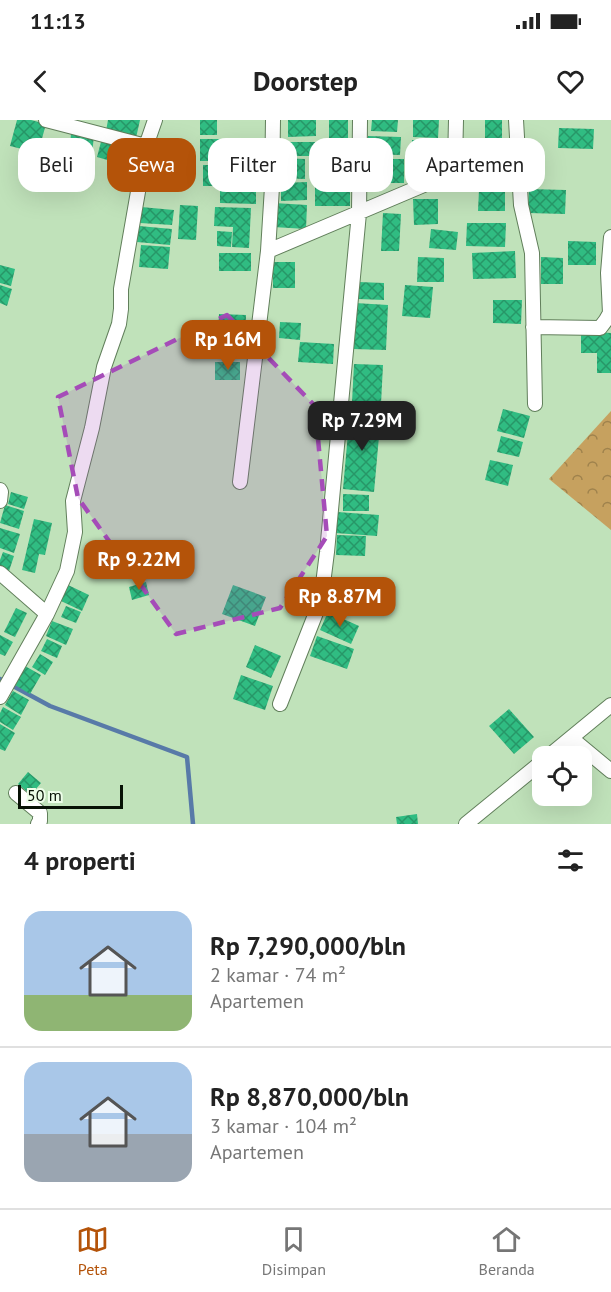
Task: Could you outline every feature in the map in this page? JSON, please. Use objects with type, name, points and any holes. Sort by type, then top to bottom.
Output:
[{"type":"street","points":[[46,120],[115,138]]},
{"type":"street","points":[[149,138],[155,120]]},
{"type":"street","points":[[240,482],[268,251],[273,120]]},
{"type":"street","points":[[280,704],[321,600],[359,213],[360,120]]},
{"type":"street","points":[[268,251],[438,179],[448,172],[454,163],[456,120]]},
{"type":"street","points":[[516,120],[521,205],[532,253],[535,404]]},
{"type":"street","points":[[2,692],[47,614],[67,571],[75,532],[73,501],[92,428],[104,367],[119,324],[122,283],[138,192]]},
{"type":"street","points":[[533,327],[600,328],[609,313],[608,273],[611,237]]},
{"type":"street","points":[[0,490],[2,492],[0,501]]},
{"type":"street","points":[[0,573],[47,614]]},
{"type":"street","points":[[561,746],[611,705]]},
{"type":"street","points":[[571,738],[611,771]]},
{"type":"street","points":[[466,824],[532,769]]},
{"type":"street","points":[[16,793],[40,813],[38,824]]},
{"type":"highlighted area","points":[[227,315],[315,406],[327,536],[280,608],[176,634],[78,498],[58,397]]},
{"type":"green space","points":[[611,411],[611,530],[549,479]]},
{"type":"building","points":[[17,120],[31,120],[46,124],[42,138],[18,138],[18,148],[10,146]]},
{"type":"building","points":[[108,120],[140,120],[136,138],[106,131]]},
{"type":"building","points":[[200,120],[217,120],[217,135],[200,135]]},
{"type":"building","points":[[288,120],[316,120],[316,136],[288,137]]},
{"type":"building","points":[[329,120],[348,120],[348,138],[329,138]]},
{"type":"building","points":[[372,120],[398,120],[397,132],[371,131]]},
{"type":"building","points":[[413,120],[439,120],[438,138],[413,137]]},
{"type":"building","points":[[485,120],[502,120],[502,138],[485,138]]},
{"type":"building","points":[[559,128],[594,129],[593,149],[558,148]]},
{"type":"building","points":[[71,133],[94,135],[94,138],[71,138]]},
{"type":"building","points":[[368,136],[401,137],[400,155],[393,155],[393,138],[368,138]]},
{"type":"building","points":[[102,138],[107,139],[107,160],[97,157]]},
{"type":"building","points":[[200,139],[208,139],[208,161],[200,161]]},
{"type":"building","points":[[297,142],[309,142],[309,156],[297,156]]},
{"type":"building","points":[[297,159],[305,159],[305,179],[297,179]]},
{"type":"building","points":[[393,159],[404,159],[404,183],[393,183]]},
{"type":"building","points":[[203,165],[208,165],[208,186],[203,186]]},
{"type":"building","points":[[297,182],[307,182],[307,200],[281,201],[281,192],[297,192]]},
{"type":"building","points":[[566,190],[565,214],[528,213],[529,192]]},
{"type":"building","points":[[220,192],[256,192],[256,204],[220,203]]},
{"type":"building","points":[[315,192],[350,192],[350,206],[315,206]]},
{"type":"building","points":[[479,192],[505,192],[505,211],[478,211]]},
{"type":"building","points":[[413,199],[438,199],[438,224],[414,225]]},
{"type":"building","points":[[274,203],[307,205],[306,229],[273,227]]},
{"type":"building","points":[[180,205],[198,206],[196,240],[178,239]]},
{"type":"building","points":[[141,207],[174,210],[172,225],[140,223]]},
{"type":"building","points":[[215,207],[251,208],[249,248],[232,247],[233,227],[214,226]]},
{"type":"building","points":[[383,213],[401,214],[399,251],[381,251]]},
{"type":"building","points":[[467,223],[506,223],[505,247],[466,246]]},
{"type":"building","points":[[139,226],[172,229],[170,245],[137,242]]},
{"type":"building","points":[[431,229],[458,232],[456,250],[429,248]]},
{"type":"building","points":[[217,231],[232,232],[231,247],[217,246]]},
{"type":"building","points":[[568,241],[596,242],[596,265],[568,265]]},
{"type":"building","points":[[141,245],[170,247],[168,269],[139,267]]},
{"type":"building","points":[[515,251],[516,278],[473,279],[472,253]]},
{"type":"building","points":[[219,253],[251,253],[251,271],[219,271]]},
{"type":"building","points":[[418,257],[444,258],[444,282],[417,282]]},
{"type":"building","points":[[541,257],[563,258],[563,284],[541,284]]},
{"type":"building","points":[[273,262],[295,262],[295,288],[273,288]]},
{"type":"building","points":[[0,265],[15,269],[11,286],[0,283]]},
{"type":"building","points":[[359,282],[384,283],[384,300],[358,299]]},
{"type":"building","points":[[0,285],[12,289],[7,306],[0,303]]},
{"type":"building","points":[[405,285],[433,287],[430,318],[402,316]]},
{"type":"building","points":[[493,300],[522,300],[521,324],[493,323]]},
{"type":"building","points":[[355,303],[388,305],[386,350],[353,349]]},
{"type":"building","points":[[219,314],[246,315],[245,359],[217,358]]},
{"type":"building","points":[[280,322],[301,323],[300,340],[279,338]]},
{"type":"building","points":[[581,331],[611,333],[611,373],[597,373],[597,353],[581,353]]},
{"type":"building","points":[[300,342],[334,344],[333,364],[298,362]]},
{"type":"building","points":[[215,362],[240,362],[240,380],[215,380]]},
{"type":"building","points":[[354,364],[383,365],[381,404],[352,402]]},
{"type":"building","points":[[503,409],[530,416],[524,438],[497,431]]},
{"type":"building","points":[[350,411],[381,414],[374,492],[343,489]]},
{"type":"building","points":[[501,436],[523,442],[519,457],[497,452]]},
{"type":"building","points":[[490,460],[513,465],[508,486],[485,480]]},
{"type":"building","points":[[11,492],[28,497],[24,509],[8,504]]},
{"type":"building","points":[[343,494],[369,495],[369,511],[343,511]]},
{"type":"building","points":[[5,505],[24,511],[19,529],[0,523]]},
{"type":"building","points":[[337,512],[379,515],[377,536],[335,533]]},
{"type":"building","points":[[34,519],[52,523],[45,555],[39,554],[35,573],[22,570]]},
{"type":"building","points":[[0,528],[20,534],[14,553],[0,548]]},
{"type":"building","points":[[337,535],[366,536],[365,556],[336,555]]},
{"type":"building","points":[[3,552],[14,556],[9,571],[0,568]]},
{"type":"building","points":[[146,582],[149,595],[132,600],[129,587]]},
{"type":"building","points":[[68,585],[89,595],[82,611],[61,601]]},
{"type":"building","points":[[233,585],[266,597],[255,626],[222,614]]},
{"type":"building","points":[[66,606],[81,612],[76,623],[61,617]]},
{"type":"building","points":[[16,608],[27,613],[15,637],[4,632]]},
{"type":"building","points":[[328,612],[359,626],[351,644],[320,630]]},
{"type":"building","points":[[52,621],[73,629],[66,645],[46,636]]},
{"type":"building","points":[[0,635],[13,642],[5,656],[0,654]]},
{"type":"building","points":[[317,636],[354,649],[347,669],[310,656]]},
{"type":"building","points":[[47,639],[62,646],[57,658],[41,651]]},
{"type":"building","points":[[255,645],[281,656],[271,678],[246,667]]},
{"type":"building","points":[[40,654],[53,662],[45,675],[32,667]]},
{"type":"building","points":[[25,666],[41,675],[30,694],[15,685]]},
{"type":"building","points":[[241,675],[273,686],[265,710],[233,699]]},
{"type":"building","points":[[13,691],[29,700],[21,715],[5,705]]},
{"type":"building","points":[[3,707],[21,717],[13,730],[0,722]]},
{"type":"building","points":[[509,709],[534,737],[514,754],[489,726]]},
{"type":"building","points":[[0,724],[15,733],[5,751],[0,749]]},
{"type":"building","points":[[28,772],[41,783],[31,795],[18,784]]},
{"type":"building","points":[[417,814],[418,824],[397,824],[396,817]]},
{"type":"waterway","points":[[0,679],[50,706],[187,757],[193,824]]}]
